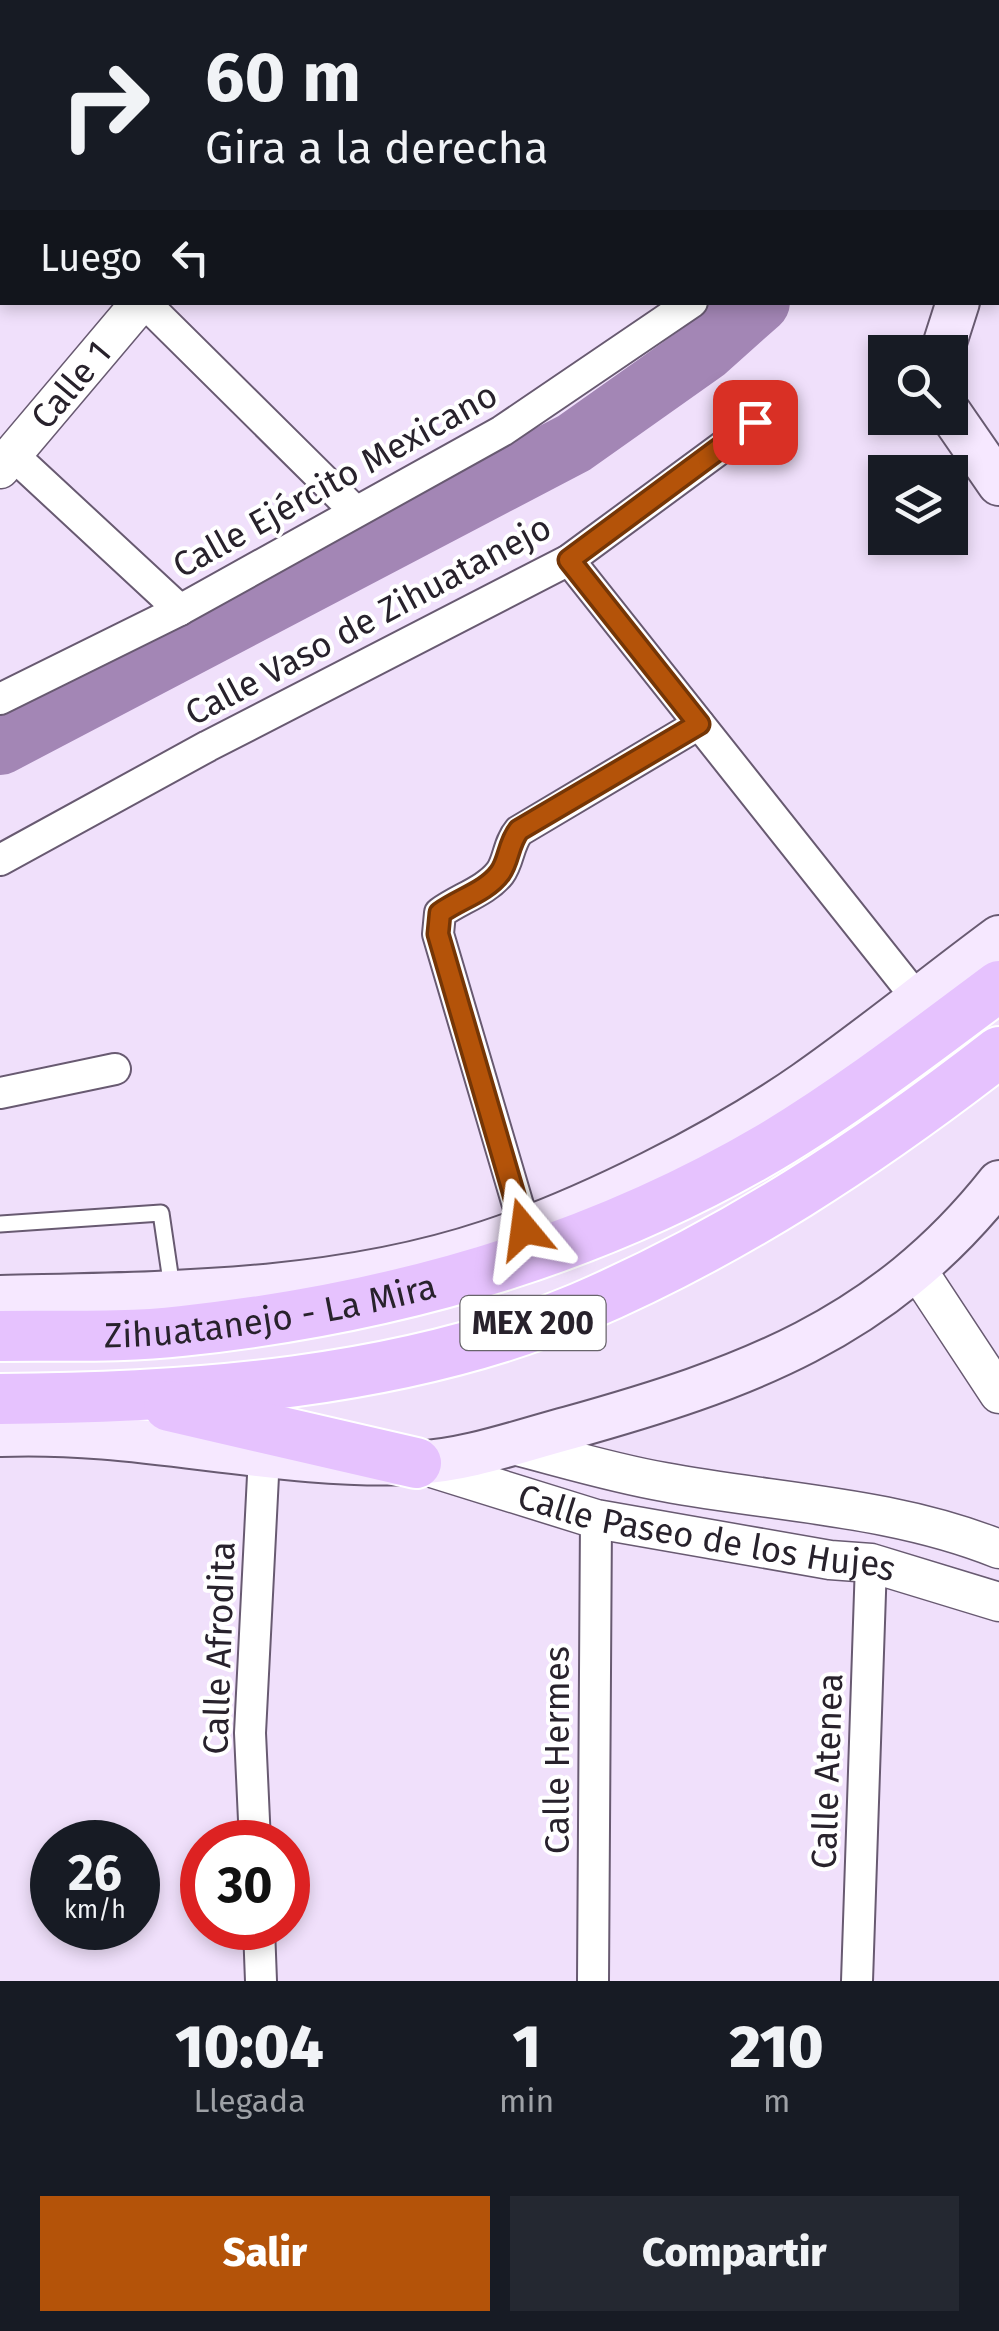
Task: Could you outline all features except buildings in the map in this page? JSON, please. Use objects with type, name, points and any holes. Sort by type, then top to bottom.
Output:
[{"type":"highway","name":"Zihuatanejo - La Mira","points":[[0,1336],[175,1312],[396,1298],[461,1282],[599,1233],[772,1146],[884,1073],[999,986]]},
{"type":"highway","name":"Zihuatanejo - La Mira","points":[[0,1400],[140,1398],[296,1380],[447,1351],[577,1309],[767,1215],[847,1163],[999,1052]]},
{"type":"highway","points":[[140,1398],[292,1438],[416,1463]]},
{"type":"main road","points":[[947,335],[957,305]]},
{"type":"main road","points":[[966,435],[999,484]]},
{"type":"main road","points":[[0,1297],[175,1312],[484,1244],[524,1229],[734,1128],[805,1083],[999,937]]},
{"type":"main road","name":"Calle Paseo de los Hujes","points":[[0,1435],[60,1433],[264,1456],[416,1463],[509,1444],[676,1398],[766,1364],[835,1328],[918,1271],[999,1182]]},
{"type":"street","name":"Calle 1","points":[[7,463],[140,305]]},
{"type":"street","points":[[146,305],[354,510]]},
{"type":"street","name":"Calle Ejército Mexicano","points":[[0,698],[180,610],[502,431],[688,305]]},
{"type":"street","name":"Calle Vaso de Zihuatanejo","points":[[0,860],[208,746],[569,560],[755,422]]},
{"type":"street","points":[[7,463],[180,610]]},
{"type":"street","points":[[569,560],[916,998]]},
{"type":"street","points":[[524,1229],[438,934],[440,913],[488,885],[503,870],[508,844],[519,830],[699,724]]},
{"type":"street","points":[[0,1093],[115,1069]]},
{"type":"street","points":[[918,1271],[999,1394]]},
{"type":"street","name":"Calle Paseo de los Hujes","points":[[509,1444],[662,1482],[883,1514],[956,1532],[999,1549]]},
{"type":"street","name":"Calle Afrodita","points":[[254,1820],[250,1733],[264,1456]]},
{"type":"street","name":"Calle Paseo de los Hujes","points":[[416,1463],[596,1518],[830,1560],[872,1563],[999,1602]]},
{"type":"street","name":"Calle Hermes","points":[[594,1981],[596,1518]]},
{"type":"street","name":"Calle Atenea","points":[[857,1981],[872,1563]]},
{"type":"street","points":[[260,1950],[261,1981]]},
{"type":"lane","points":[[0,1224],[162,1213],[175,1312]]},
{"type":"waterway","points":[[0,744],[574,443],[704,351],[756,305]]},
{"type":"route","points":[[524,1229],[438,934],[440,913],[488,885],[503,870],[508,844],[519,830],[699,724],[569,560],[755,422]]}]
